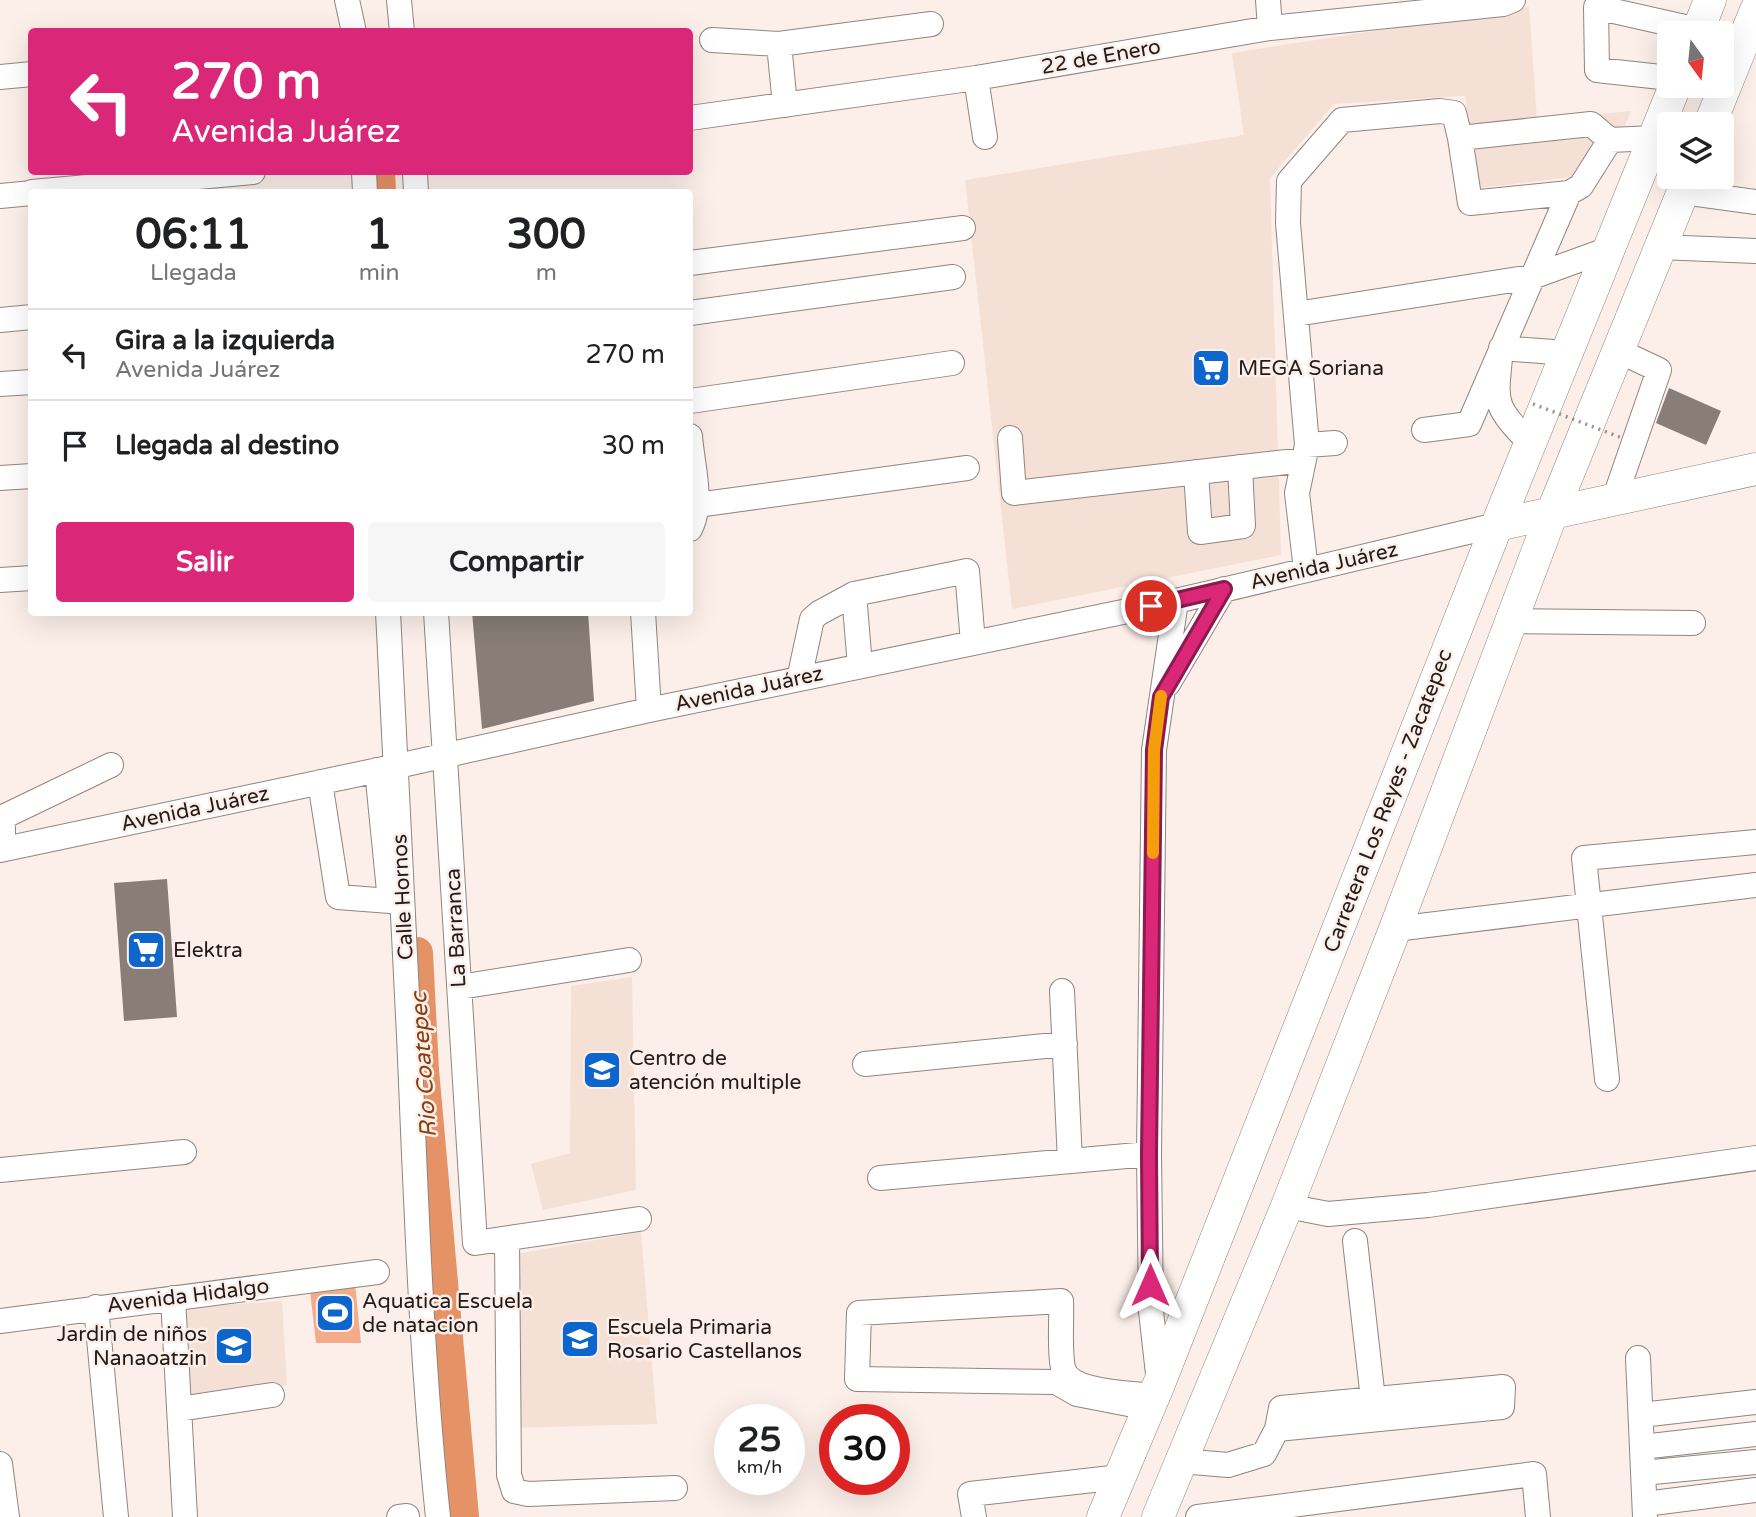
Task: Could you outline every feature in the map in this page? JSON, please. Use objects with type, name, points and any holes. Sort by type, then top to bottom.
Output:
[{"type":"main road","points":[[1702,21],[1710,0]]},
{"type":"main road","points":[[1715,112],[1756,10]]},
{"type":"main road","name":"Carretera Los Reyes - Zacatepec","points":[[1103,1517],[1154,1396],[1497,524],[1670,98]]},
{"type":"main road","points":[[1158,1517],[1287,1206],[1552,513],[1684,189]]},
{"type":"main road","points":[[1497,524],[1756,469]]},
{"type":"street","points":[[347,0],[353,28]]},
{"type":"street","points":[[399,0],[402,28]]},
{"type":"street","points":[[1268,0],[1270,28]]},
{"type":"street","name":"22 de Enero","points":[[693,118],[976,78],[1270,28],[1503,4],[1513,0]]},
{"type":"street","points":[[1657,22],[1596,6],[1597,70],[1657,77]]},
{"type":"street","points":[[712,40],[779,44],[931,24]]},
{"type":"street","points":[[779,44],[785,105]]},
{"type":"street","points":[[0,77],[28,74]]},
{"type":"street","points":[[976,78],[985,137]]},
{"type":"street","points":[[1306,570],[1297,493],[1305,453],[1288,223],[1289,180],[1342,120],[1440,111],[1454,113],[1470,203],[1569,193],[1581,186],[1610,139]]},
{"type":"street","points":[[1460,138],[1591,124],[1610,139],[1654,138]]},
{"type":"street","points":[[65,189],[220,175]]},
{"type":"street","points":[[1702,189],[1756,202]]},
{"type":"street","points":[[0,195],[28,192]]},
{"type":"street","points":[[1424,430],[1469,424],[1569,193]]},
{"type":"street","points":[[693,263],[963,228]]},
{"type":"street","points":[[1660,247],[1756,251]]},
{"type":"street","points":[[1296,314],[1532,277],[1609,248]]},
{"type":"street","points":[[693,313],[953,277]]},
{"type":"street","points":[[0,320],[28,317]]},
{"type":"street","points":[[1501,348],[1567,352]]},
{"type":"street","points":[[1501,348],[1496,397],[1502,413],[1530,443]]},
{"type":"street","points":[[1614,500],[1659,370],[1619,351]]},
{"type":"street","points":[[693,401],[952,363]]},
{"type":"street","points":[[0,384],[28,382]]},
{"type":"street","points":[[1010,438],[1014,493],[1240,467],[1305,453],[1335,443]]},
{"type":"street","points":[[696,505],[967,467]]},
{"type":"street","points":[[1196,472],[1200,532],[1243,526],[1240,467]]},
{"type":"street","points":[[693,470],[696,505],[693,523]]},
{"type":"street","points":[[0,478],[28,476]]},
{"type":"street","name":"Avenida Juárez","points":[[1,849],[649,710],[1177,601],[1497,524]]},
{"type":"street","points":[[799,679],[812,619],[819,613],[855,594],[967,571],[973,643]]},
{"type":"street","points":[[0,580],[28,578]]},
{"type":"street","points":[[1161,697],[1224,589]]},
{"type":"street","points":[[855,594],[860,666]]},
{"type":"street","points":[[1154,1396],[1149,1154],[1154,750],[1177,601]]},
{"type":"street","name":"Calle Hornos","points":[[388,616],[392,767],[427,1391],[438,1517]]},
{"type":"street","name":"La Barranca","points":[[436,616],[437,757],[460,987],[475,1243],[507,1239]]},
{"type":"street","points":[[643,616],[649,710]]},
{"type":"street","points":[[1511,621],[1693,624]]},
{"type":"street","points":[[1,849],[3,817],[111,765]]},
{"type":"street","points":[[320,782],[338,897],[390,901],[392,767]]},
{"type":"street","points":[[1607,1079],[1584,858],[1756,842]]},
{"type":"street","points":[[1395,929],[1756,885]]},
{"type":"street","points":[[460,987],[629,960]]},
{"type":"street","points":[[1062,991],[1070,1161]]},
{"type":"street","points":[[865,1064],[1065,1044]]},
{"type":"street","points":[[0,1170],[184,1152]]},
{"type":"street","points":[[880,1178],[1149,1154]]},
{"type":"street","points":[[1287,1206],[1328,1214],[1428,1205],[1756,1158]]},
{"type":"street","points":[[639,1219],[507,1239],[509,1475],[514,1491],[528,1494],[675,1488]]},
{"type":"street","points":[[1355,1241],[1373,1399]]},
{"type":"street","name":"Avenida Hidalgo","points":[[0,1321],[377,1272]]},
{"type":"street","points":[[173,1298],[185,1517]]},
{"type":"street","points":[[1061,1301],[1063,1370],[1071,1382],[1091,1388],[1154,1396],[1077,1394],[1056,1382],[857,1379],[859,1313],[1061,1301]]},
{"type":"street","points":[[96,1307],[116,1517]]},
{"type":"street","points":[[1638,1358],[1645,1511],[1756,1490]]},
{"type":"street","points":[[1181,1461],[1228,1465],[1264,1454],[1277,1429],[1281,1408],[1503,1387],[1502,1407],[1277,1429]]},
{"type":"street","points":[[179,1409],[272,1395]]},
{"type":"street","points":[[1641,1415],[1756,1402]]},
{"type":"street","points":[[1642,1447],[1756,1434]]},
{"type":"street","points":[[1643,1473],[1756,1462]]},
{"type":"street","points":[[0,1464],[7,1517]]},
{"type":"street","points":[[1198,1517],[1273,1512],[1534,1475],[1538,1517]]},
{"type":"street","points":[[974,1517],[970,1494],[1120,1477]]},
{"type":"path","points":[[1533,404],[1622,438]]},
{"type":"shaded area","points":[[1529,7],[1537,120],[1631,111],[1605,173],[1479,188],[1465,96],[1334,104],[1270,178],[1281,555],[1012,609],[965,180],[1244,135],[1232,53]]},
{"type":"shaded area","name":"Centro de atención multiple","points":[[632,977],[636,1190],[543,1210],[531,1164],[570,1153],[571,986]]},
{"type":"shaded area","name":"Escuela Primaria Rosario Castellanos","points":[[641,1232],[657,1424],[512,1428],[510,1255]]},
{"type":"shaded area","name":"Aquatica Escuela de natacion","points":[[355,1284],[361,1343],[316,1343],[310,1291]]},
{"type":"shaded area","name":"Jardin de niños Nanaoatzin","points":[[282,1301],[287,1385],[187,1399],[181,1308]]},
{"type":"building","points":[[1669,388],[1721,411],[1706,445],[1656,423]]},
{"type":"building","points":[[472,616],[588,616],[594,701],[482,729]]},
{"type":"building","name":"Elektra","points":[[167,879],[177,1017],[124,1021],[114,883]]},
{"type":"waterway","name":"Rio Coatepec","points":[[379,175],[380,189]]},
{"type":"waterway","name":"Rio Coatepec","points":[[417,953],[423,1070],[463,1517]]},
{"type":"slow traffic","points":[[1153,853],[1154,750],[1161,696]]},
{"type":"place","name":"MEGA Soriana","points":[[1211,368]]},
{"type":"place","name":"Elektra","points":[[146,950]]},
{"type":"place","name":"Centro de atención multiple","points":[[602,1070]]},
{"type":"place","name":"Aquatica Escuela de natacion","points":[[335,1313]]},
{"type":"place","name":"Escuela Primaria Rosario Castellanos","points":[[580,1339]]},
{"type":"place","name":"Jardin de niños Nanaoatzin","points":[[234,1346]]},
{"type":"route","points":[[1150,1285],[1154,750],[1161,697],[1224,589],[1151,606]]}]
